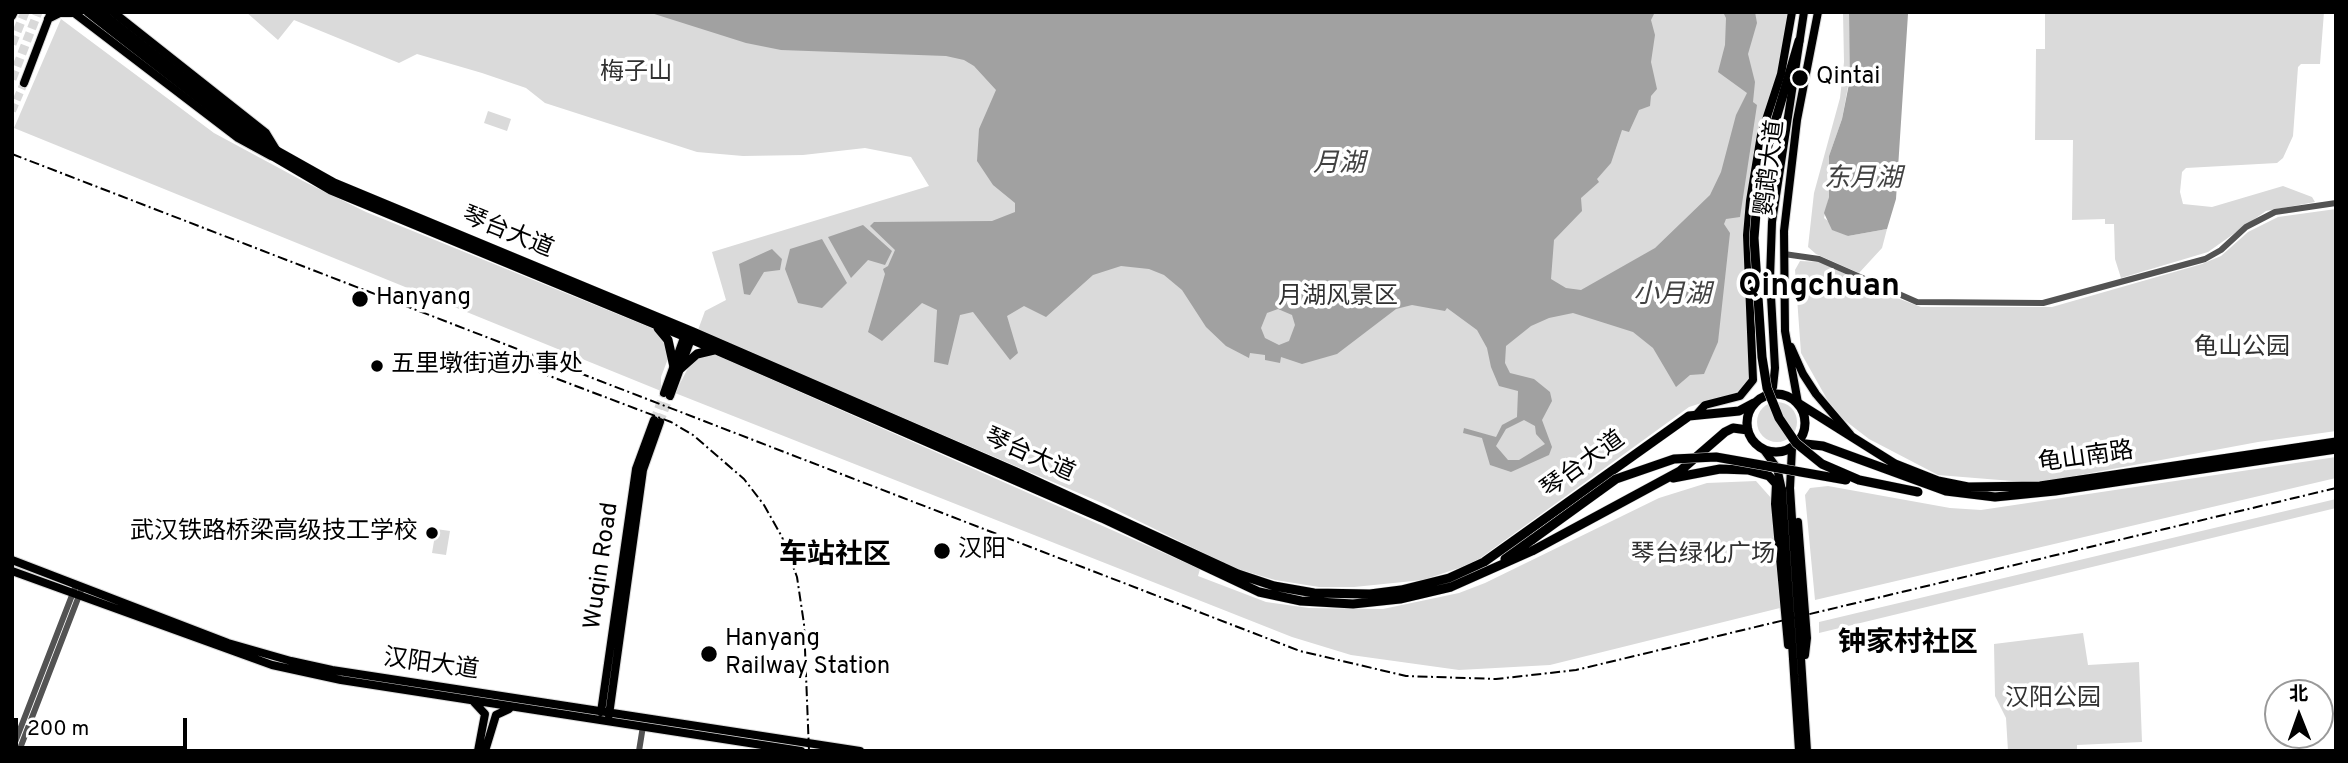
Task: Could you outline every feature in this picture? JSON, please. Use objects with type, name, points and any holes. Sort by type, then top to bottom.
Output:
[{"type":"highway","name":"琴台大道","points":[[88,12],[311,180],[369,207],[650,323],[689,334],[715,350],[1102,518],[1259,592],[1314,602],[1370,603],[1430,593],[1532,551],[1692,464],[1725,432],[1733,428],[1748,430]]},
{"type":"highway","name":"琴台大道","points":[[100,12],[190,87]]},
{"type":"highway","points":[[1799,41],[1759,176],[1754,238],[1762,357],[1771,401],[1786,430],[1807,454],[1837,472],[1892,488]]},
{"type":"highway","name":"琴台大道","points":[[275,153],[372,200],[1092,506],[1249,579],[1314,593],[1401,590],[1468,571],[1661,433],[1697,414],[1739,411],[1754,403]]},
{"type":"highway","points":[[650,323],[667,337],[677,368],[697,354],[715,350]]},
{"type":"highway","points":[[1795,446],[1806,428],[1806,419],[1798,402],[1783,394],[1766,395],[1754,403],[1749,411],[1748,430],[1754,442],[1764,450],[1778,452],[1795,446],[1817,444],[1905,478],[1955,493]]},
{"type":"highway","name":"龟山南路","points":[[1798,402],[1911,472],[1958,485],[1988,488],[2049,485],[2336,442]]},
{"type":"highway","name":"龟山南路","points":[[1955,493],[1996,497],[2045,493],[2336,449]]},
{"type":"highway","points":[[1486,572],[1616,479],[1674,459],[1716,457],[1918,492],[1955,493]]},
{"type":"highway","points":[[1661,481],[1734,469],[1760,472],[1783,487]]},
{"type":"main road","name":"琴台大道","points":[[113,12],[266,133],[275,153]]},
{"type":"main road","points":[[1697,414],[1705,405],[1740,396],[1754,380],[1746,235],[1761,135],[1781,74],[1792,12]]},
{"type":"main road","name":"鹦鹉大道","points":[[1766,395],[1774,379],[1772,222],[1804,12]]},
{"type":"main road","name":"鹦鹉大道","points":[[1785,331],[1784,254],[1788,176],[1818,12]]},
{"type":"main road","name":"琴台大道","points":[[73,13],[239,138],[275,153]]},
{"type":"main road","points":[[24,83],[50,14],[73,13]]},
{"type":"main road","points":[[1785,331],[1798,402]]},
{"type":"main road","points":[[1785,331],[1803,374],[1853,436]]},
{"type":"main road","points":[[667,394],[689,334]]},
{"type":"main road","name":"Wuqin Road","points":[[604,720],[643,470],[657,421]]},
{"type":"main road","points":[[1795,446],[1775,504],[1788,647],[1799,678],[1799,751]]},
{"type":"main road","points":[[1764,450],[1777,468],[1783,487],[1807,751]]},
{"type":"main road","name":"汉阳大道","points":[[12,560],[77,591],[272,665],[341,680],[801,751]]},
{"type":"main road","name":"汉阳大道","points":[[12,571],[228,643],[291,661],[384,678],[860,751]]},
{"type":"main road","points":[[473,701],[485,714],[478,751]]},
{"type":"main road","points":[[485,751],[496,715],[518,708]]},
{"type":"street","points":[[1784,254],[1819,259],[1917,302],[2035,304],[2205,259],[2263,217],[2288,209],[2336,203]]},
{"type":"street","points":[[12,750],[77,591]]},
{"type":"street","points":[[19,751],[77,591]]},
{"type":"street","points":[[639,751],[643,726]]},
{"type":"green space","name":"月湖风景区","points":[[246,12],[1789,12],[1776,84],[1757,140],[1749,181],[1745,230],[1751,374],[1748,384],[1739,391],[1689,407],[1479,559],[1462,567],[1423,580],[1354,587],[1319,587],[1275,580],[1234,568],[1102,503],[698,330],[705,311],[726,300],[712,252],[929,186],[911,157],[865,148],[803,155],[743,156],[697,152],[545,103],[526,88],[482,73],[417,54],[399,63],[294,20],[278,40]]},
{"type":"green space","points":[[1843,12],[1849,12],[1851,70],[1842,119],[1829,156],[1829,197],[1824,218],[1848,236],[1887,229],[1882,248],[1859,273],[1816,254],[1808,247],[1814,193],[1840,98],[1844,62]]},
{"type":"green space","points":[[2045,12],[2324,12],[2320,64],[2301,64],[2298,67],[2293,136],[2283,158],[2277,163],[2186,168],[2182,172],[2180,192],[2183,204],[2212,207],[2283,186],[2312,197],[2315,202],[2266,211],[2208,252],[2121,278],[2115,259],[2114,224],[2105,224],[2105,219],[2072,220],[2073,140],[2035,140],[2036,49],[2045,49]]},
{"type":"green space","points":[[61,19],[214,133],[303,181],[366,212],[654,329],[666,341],[669,356],[661,377],[661,391],[14,128]]},
{"type":"green space","points":[[488,111],[511,119],[507,131],[484,123]]},
{"type":"green space","name":"龟山公园","points":[[2336,209],[2336,431],[2258,442],[2037,483],[1938,475],[1869,439],[1843,419],[1828,401],[1801,353],[1795,270],[1800,261],[1821,262],[1884,293],[1921,307],[2052,307],[2202,264],[2221,256],[2248,232],[2278,217]]},
{"type":"green space","name":"琴台绿化广场","points":[[714,354],[1200,569],[1198,576],[1266,602],[1309,608],[1383,609],[1459,593],[1485,583],[1659,498],[1707,483],[1756,481],[1772,499],[1780,608],[1550,665],[1459,670],[1351,655],[1292,637],[675,393],[688,368],[701,356]]},
{"type":"green space","points":[[1777,402],[1791,408],[1797,422],[1791,436],[1777,442],[1763,436],[1757,422],[1763,408]]},
{"type":"green space","points":[[2336,457],[2336,478],[1815,600],[1805,495],[1810,488],[1828,486],[1950,508],[1981,510]]},
{"type":"green space","points":[[2336,499],[2336,508],[1819,633],[1819,622]]},
{"type":"green space","points":[[436,529],[450,531],[446,555],[432,553]]},
{"type":"green space","name":"汉阳公园","points":[[2083,633],[2088,665],[2139,662],[2142,742],[2077,745],[2077,751],[2008,751],[2006,718],[1995,696],[1994,644]]},
{"type":"water","name":"月湖","points":[[648,12],[1655,12],[1651,20],[1655,35],[1651,62],[1657,89],[1651,96],[1650,106],[1639,110],[1629,132],[1622,130],[1611,163],[1597,179],[1599,182],[1581,198],[1582,211],[1554,240],[1551,279],[1566,288],[1581,290],[1655,248],[1710,195],[1721,172],[1736,115],[1747,93],[1718,72],[1725,45],[1726,18],[1723,12],[1755,12],[1757,23],[1748,54],[1755,82],[1753,102],[1757,105],[1740,217],[1726,219],[1724,224],[1730,233],[1718,342],[1704,374],[1690,375],[1676,387],[1653,348],[1633,332],[1573,313],[1549,318],[1531,326],[1506,346],[1505,363],[1510,373],[1534,379],[1550,392],[1552,401],[1542,420],[1552,447],[1549,455],[1511,472],[1490,465],[1482,438],[1463,433],[1464,428],[1496,437],[1502,425],[1517,417],[1518,391],[1499,386],[1487,348],[1477,330],[1447,308],[1445,311],[1412,305],[1396,309],[1337,354],[1302,364],[1281,357],[1280,363],[1265,360],[1265,355],[1250,353],[1249,358],[1226,346],[1206,327],[1182,290],[1164,275],[1149,269],[1121,266],[1093,275],[1046,317],[1024,306],[1007,316],[1018,353],[1010,360],[973,312],[960,315],[948,365],[934,362],[937,310],[922,303],[882,341],[868,332],[885,274],[883,269],[888,266],[895,250],[870,226],[874,222],[992,221],[1015,212],[1015,203],[993,185],[977,161],[979,129],[996,90],[974,66],[964,60],[946,56],[781,50],[746,43]],"holes":[[[1278,309],[1292,315],[1295,325],[1289,341],[1279,345],[1265,338],[1261,328],[1267,313]],[[1524,420],[1535,426],[1536,434],[1545,444],[1519,460],[1508,460],[1496,446],[1506,429]]]},
{"type":"water","name":"东月湖","points":[[1849,12],[1908,14],[1896,199],[1887,229],[1848,236],[1832,230],[1824,213],[1829,197],[1829,156],[1842,119],[1850,79]]},
{"type":"water","points":[[863,225],[892,251],[885,265],[868,260],[851,278],[828,237]]},
{"type":"water","points":[[822,239],[847,283],[822,308],[798,303],[785,269],[790,249]]},
{"type":"water","points":[[772,249],[782,259],[780,270],[764,272],[750,295],[744,294],[739,264]]},
{"type":"tunnel","points":[[12,44],[25,12]]},
{"type":"tunnel","points":[[12,79],[38,12]]},
{"type":"tunnel","points":[[12,111],[24,83]]},
{"type":"tunnel","points":[[654,420],[664,393]]},
{"type":"tunnel","points":[[660,422],[670,396]]},
{"type":"railway","points":[[12,154],[1300,651],[1406,676],[1496,679],[1576,670],[2336,488]]},
{"type":"railway","points":[[539,372],[671,422],[693,435],[744,479],[764,505],[782,537],[797,577],[804,624],[809,751]]},
{"type":"place","name":"Qintai","points":[[1800,78]]},
{"type":"place","name":"Hanyang","points":[[360,299]]},
{"type":"place","name":"五里墩街道办事处","points":[[377,366]]},
{"type":"place","name":"武汉铁路桥梁高级技工学校","points":[[432,533]]},
{"type":"place","name":"汉阳","points":[[942,551]]},
{"type":"place","name":"Hanyang Railway Station","points":[[709,654]]},
{"type":"district","name":"Qingchuan","points":[[1819,289]]},
{"type":"district","name":"车站社区","points":[[835,557]]},
{"type":"district","name":"钟家村社区","points":[[1908,645]]},
{"type":"park label","name":"梅子山","points":[[636,74]]},
{"type":"water label","name":"小月湖","points":[[1672,297]]}]
